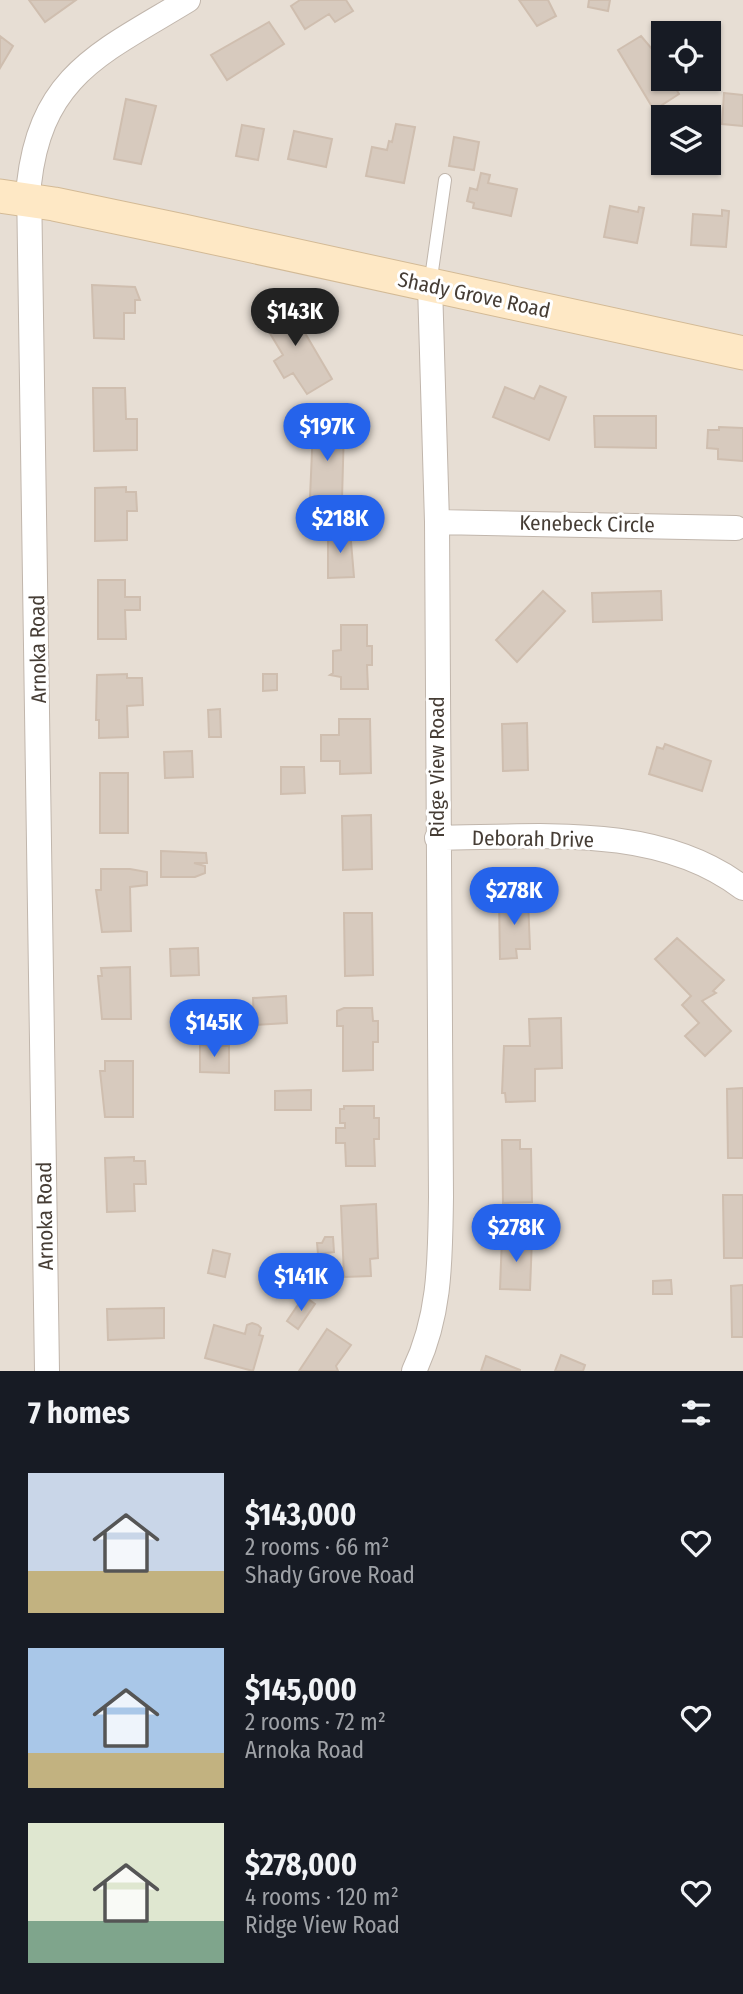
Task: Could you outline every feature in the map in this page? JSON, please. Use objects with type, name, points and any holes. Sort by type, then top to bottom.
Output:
[{"type":"main road","name":"Shady Grove Road","points":[[14,198],[743,353]]},
{"type":"street","name":"Arnoka Road","points":[[47,1371],[39,696],[14,198],[43,119],[73,76],[95,57],[188,0]]},
{"type":"street","name":"Ridge View Road","points":[[414,1371],[433,1319],[440,1281],[437,522],[430,285]]},
{"type":"street","name":"Kenebeck Circle","points":[[437,522],[736,528]]},
{"type":"street","name":"Deborah Drive","points":[[437,838],[532,837],[656,846],[695,858],[743,888]]},
{"type":"lane","points":[[430,285],[444,180]]},
{"type":"shaded area","points":[[0,0],[743,0],[743,1371],[0,1371]]},
{"type":"building","points":[[29,0],[76,0],[45,22]]},
{"type":"building","points":[[300,0],[346,0],[353,11],[335,22],[329,14],[305,29],[291,6]]},
{"type":"building","points":[[519,0],[548,0],[556,16],[537,26]]},
{"type":"building","points":[[589,0],[610,0],[608,11],[588,7]]},
{"type":"building","points":[[269,22],[284,44],[227,80],[211,55]]},
{"type":"building","points":[[0,36],[13,46],[0,68]]},
{"type":"building","points":[[641,36],[651,48],[651,91],[677,91],[679,94],[662,105],[651,105],[618,50]]},
{"type":"building","points":[[724,93],[743,95],[743,126],[722,124]]},
{"type":"building","points":[[126,99],[156,106],[141,164],[114,159]]},
{"type":"building","points":[[396,124],[415,127],[404,183],[366,176],[372,147],[387,150],[389,141],[392,142]]},
{"type":"building","points":[[242,125],[264,129],[258,160],[236,156]]},
{"type":"building","points":[[294,131],[332,139],[326,167],[288,159]]},
{"type":"building","points":[[454,137],[479,142],[474,170],[449,166]]},
{"type":"building","points":[[481,173],[490,175],[488,183],[517,189],[511,216],[473,208],[474,203],[467,201],[470,188],[477,190]]},
{"type":"building","points":[[610,206],[638,212],[639,207],[644,208],[637,243],[604,237]]},
{"type":"building","points":[[722,210],[729,211],[726,247],[691,245],[693,214],[722,216]]},
{"type":"building","points":[[92,285],[135,287],[140,300],[135,300],[135,313],[124,313],[124,339],[94,338]]},
{"type":"building","points":[[285,299],[332,379],[307,394],[293,373],[284,378],[274,361],[283,355],[259,315]]},
{"type":"building","points":[[540,386],[566,397],[549,440],[493,417],[505,387],[534,399]]},
{"type":"building","points":[[93,388],[125,388],[126,419],[137,419],[137,450],[94,451]]},
{"type":"building","points":[[594,416],[656,416],[656,448],[595,447]]},
{"type":"building","points":[[719,427],[743,428],[743,461],[718,459],[718,449],[707,448],[708,430],[719,430]]},
{"type":"building","points":[[313,428],[344,428],[342,499],[310,498]]},
{"type":"building","points":[[126,487],[126,492],[136,492],[137,511],[127,511],[127,540],[95,541],[95,488]]},
{"type":"building","points":[[350,530],[354,577],[328,578],[328,531]]},
{"type":"building","points":[[98,580],[125,580],[125,597],[140,597],[140,610],[125,610],[126,639],[98,639]]},
{"type":"building","points":[[543,591],[565,611],[517,662],[496,640]]},
{"type":"building","points":[[661,591],[662,620],[593,622],[592,593]]},
{"type":"building","points":[[341,625],[367,625],[367,646],[372,646],[372,665],[367,665],[368,689],[341,689],[341,677],[330,675],[333,673],[333,651],[341,650]]},
{"type":"building","points":[[127,674],[127,678],[142,678],[143,705],[127,706],[128,737],[99,738],[99,720],[96,720],[97,675]]},
{"type":"building","points":[[263,674],[277,674],[277,690],[263,691]]},
{"type":"building","points":[[220,709],[221,737],[209,737],[208,710]]},
{"type":"building","points":[[339,719],[370,719],[371,773],[340,774],[340,761],[321,761],[321,735],[339,735]]},
{"type":"building","points":[[527,723],[528,770],[503,771],[502,724]]},
{"type":"building","points":[[665,744],[711,761],[702,791],[649,774],[657,747],[663,749]]},
{"type":"building","points":[[192,751],[193,777],[165,778],[164,752]]},
{"type":"building","points":[[281,767],[304,767],[305,793],[281,794]]},
{"type":"building","points":[[100,773],[128,773],[128,833],[100,833]]},
{"type":"building","points":[[371,815],[372,869],[343,870],[342,816]]},
{"type":"building","points":[[161,851],[206,853],[207,863],[194,863],[205,866],[205,873],[195,877],[161,877]]},
{"type":"building","points":[[101,869],[147,872],[147,885],[130,887],[131,931],[102,932],[96,890],[101,890]]},
{"type":"building","points":[[499,899],[528,899],[530,949],[516,949],[517,958],[500,959]]},
{"type":"building","points":[[344,913],[372,913],[373,975],[345,976]]},
{"type":"building","points":[[677,938],[724,980],[713,991],[716,993],[702,1001],[731,1031],[705,1056],[685,1036],[699,1023],[682,1005],[691,996],[655,959]]},
{"type":"building","points":[[198,948],[199,975],[171,976],[170,949]]},
{"type":"building","points":[[130,967],[131,1019],[102,1019],[98,976],[102,976],[101,968]]},
{"type":"building","points":[[286,996],[287,1023],[254,1025],[253,998]]},
{"type":"building","points":[[344,1008],[372,1008],[373,1021],[378,1021],[378,1042],[373,1042],[373,1070],[343,1071],[343,1026],[337,1026],[337,1011]]},
{"type":"building","points":[[561,1018],[562,1068],[535,1069],[535,1101],[506,1102],[505,1093],[502,1093],[504,1046],[530,1046],[529,1019]]},
{"type":"building","points":[[200,1045],[229,1046],[229,1073],[200,1072]]},
{"type":"building","points":[[105,1061],[133,1061],[133,1117],[105,1117],[100,1071],[105,1071]]},
{"type":"building","points":[[743,1088],[743,1158],[728,1158],[727,1089]]},
{"type":"building","points":[[311,1090],[311,1110],[275,1110],[275,1091]]},
{"type":"building","points":[[344,1106],[374,1106],[374,1118],[379,1118],[379,1139],[374,1139],[375,1166],[346,1166],[345,1143],[336,1143],[336,1128],[345,1128],[345,1123],[340,1123],[340,1109],[344,1109]]},
{"type":"building","points":[[502,1140],[520,1140],[520,1149],[531,1149],[532,1202],[503,1203]]},
{"type":"building","points":[[134,1157],[134,1161],[145,1161],[146,1184],[134,1184],[135,1211],[107,1212],[105,1158]]},
{"type":"building","points":[[723,1195],[743,1195],[743,1258],[724,1258]]},
{"type":"building","points":[[376,1204],[378,1258],[370,1259],[371,1276],[344,1277],[341,1206]]},
{"type":"building","points":[[325,1237],[333,1237],[334,1252],[318,1254],[317,1243],[322,1243]]},
{"type":"building","points":[[502,1237],[532,1238],[530,1290],[500,1289]]},
{"type":"building","points":[[213,1250],[230,1254],[225,1277],[208,1273]]},
{"type":"building","points":[[671,1280],[672,1294],[653,1294],[653,1281]]},
{"type":"building","points":[[743,1285],[743,1337],[732,1337],[731,1286]]},
{"type":"building","points":[[304,1296],[315,1304],[298,1329],[287,1321]]},
{"type":"building","points":[[164,1308],[164,1338],[108,1340],[107,1309]]},
{"type":"building","points":[[252,1323],[261,1328],[259,1335],[263,1336],[253,1371],[205,1358],[214,1325],[245,1334],[247,1325]]},
{"type":"building","points":[[327,1329],[351,1345],[336,1366],[338,1371],[299,1371]]},
{"type":"building","points":[[561,1355],[585,1365],[583,1371],[555,1371]]},
{"type":"building","points":[[486,1356],[520,1370],[520,1371],[481,1371]]}]
